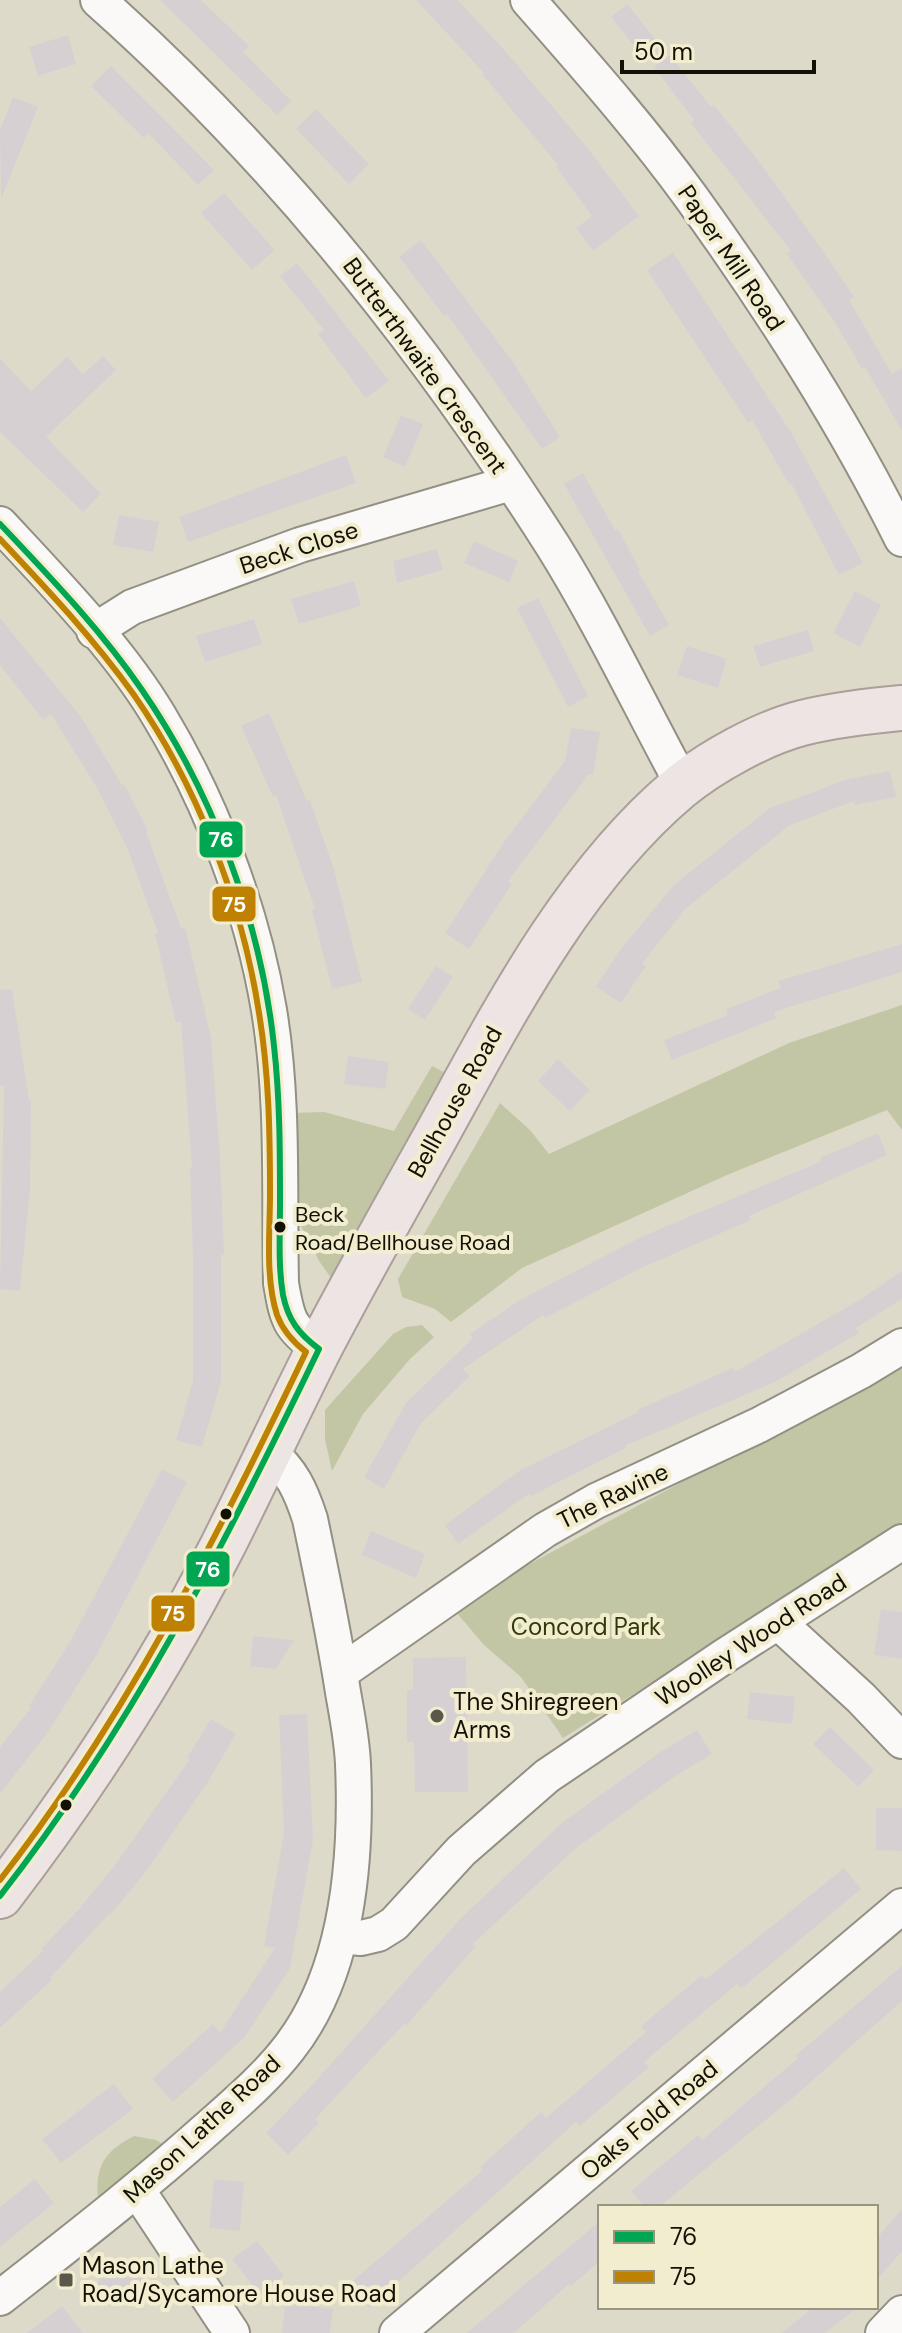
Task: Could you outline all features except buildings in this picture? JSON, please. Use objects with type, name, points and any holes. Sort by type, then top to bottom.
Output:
[{"type":"main road","name":"Bellhouse Road","points":[[0,1896],[70,1804],[105,1750],[219,1553],[319,1349],[516,991],[572,908],[653,811],[683,785],[756,741],[800,724],[852,713],[902,708]]},
{"type":"street","name":"Butterthwaite Crescent","points":[[98,0],[207,104],[315,221],[421,354],[561,560],[683,785]]},
{"type":"street","name":"Paper Mill Road","points":[[528,0],[691,196],[772,315],[879,493],[902,539]]},
{"type":"street","name":"Beck Close","points":[[94,631],[132,607],[300,545],[511,483]]},
{"type":"street","points":[[0,524],[125,667],[158,714],[187,767],[221,844],[250,928],[269,1010],[277,1081],[281,1283],[286,1316],[301,1337],[319,1349]]},
{"type":"street","name":"The Ravine","points":[[340,1673],[545,1530],[596,1501],[759,1425],[902,1346]]},
{"type":"street","name":"Mason Lathe Road","points":[[0,2298],[138,2191],[248,2092],[288,2049],[313,2011],[340,1936],[350,1868],[353,1802],[351,1741],[310,1519],[300,1488],[285,1466],[269,1452]]},
{"type":"street","name":"Woolley Wood Road","points":[[340,1936],[361,1938],[378,1934],[394,1924],[461,1851],[547,1776],[723,1657],[902,1542]]},
{"type":"street","points":[[779,1623],[861,1698],[902,1741]]},
{"type":"street","name":"Oaks Fold Road","points":[[397,2333],[902,1906]]},
{"type":"street","points":[[138,2191],[232,2333]]},
{"type":"street","points":[[883,2333],[902,2313]]},
{"type":"green space","points":[[902,1005],[902,1130],[887,1110],[727,1175],[522,1268],[451,1322],[435,1309],[402,1297],[398,1279],[500,1103],[530,1130],[549,1154],[789,1043]]},
{"type":"green space","points":[[432,1066],[455,1078],[336,1285],[319,1261],[298,1220],[293,1113],[324,1112],[394,1131]]},
{"type":"green space","points":[[422,1325],[434,1337],[410,1359],[363,1414],[332,1471],[325,1439],[325,1410],[393,1334],[406,1327]]},
{"type":"green space","name":"Concord Park","points":[[902,1364],[902,1527],[563,1738],[521,1677],[484,1645],[451,1606]]},
{"type":"green space","points":[[134,2136],[156,2140],[164,2145],[98,2198],[98,2177],[104,2161]]},
{"type":"transit line","name":"76","points":[[0,524],[92,625],[142,690],[191,772],[230,860],[258,953],[274,1046],[279,1106],[283,1295],[295,1326],[319,1349],[212,1562],[135,1699],[48,1831],[0,1896]]},
{"type":"transit line","name":"75","points":[[0,539],[86,634],[134,695],[178,768],[214,847],[241,929],[265,1058],[270,1171],[269,1255],[273,1300],[285,1331],[306,1352],[204,1557],[129,1690],[89,1755],[0,1880]]},
{"type":"place","name":"Beck Road/Bellhouse Road","points":[[280,1227]]},
{"type":"place","name":"The Shiregreen Arms","points":[[437,1716]]},
{"type":"place","name":"Mason Lathe Road/Sycamore House Road","points":[[66,2280]]}]
